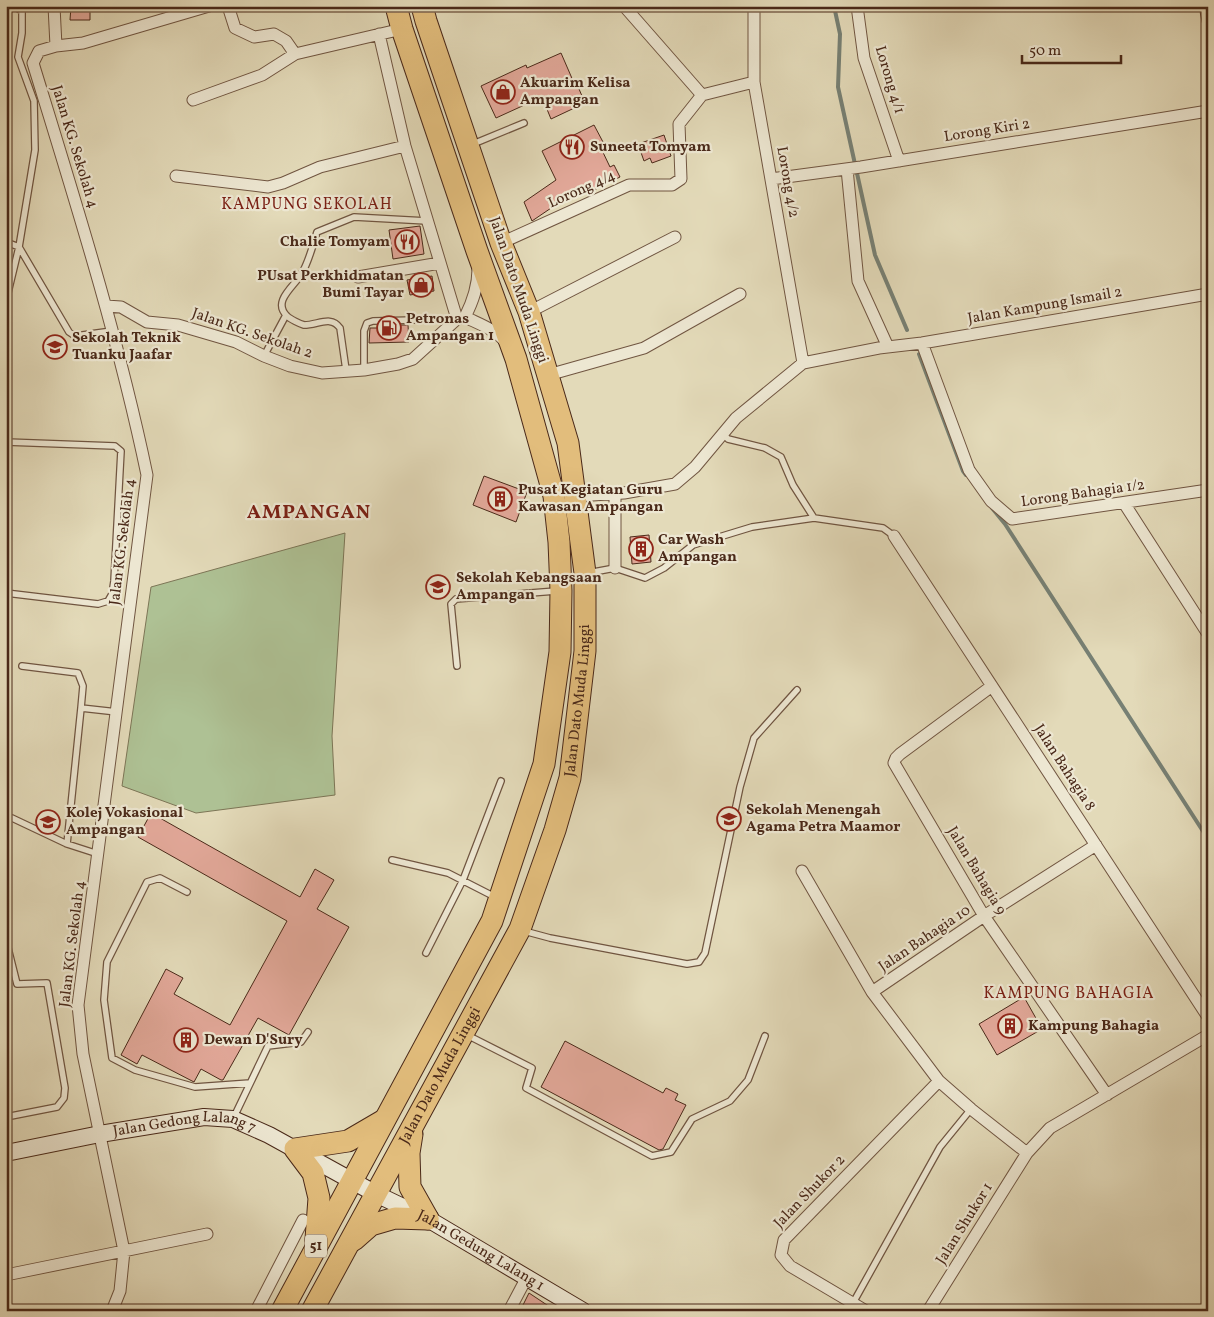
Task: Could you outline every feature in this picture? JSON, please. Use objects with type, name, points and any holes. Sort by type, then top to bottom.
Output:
[{"type":"highway","name":"Jalan Dato Muda Linggi","points":[[352,1181],[492,921],[544,764],[560,652],[561,590],[559,542],[554,496],[516,359],[477,251],[402,29],[396,6]]},
{"type":"highway","name":"Jalan Dato Muda Linggi","points":[[376,1194],[520,929],[555,830],[570,778],[585,651],[585,574],[568,443],[529,312],[501,243],[422,6]]},
{"type":"highway","points":[[316,1247],[319,1198],[313,1173],[295,1149],[348,1141],[385,1120]]},
{"type":"highway","points":[[414,1124],[409,1153],[410,1187],[428,1219]]},
{"type":"highway","name":"51","points":[[282,1311],[352,1181]]},
{"type":"highway","name":"51","points":[[312,1311],[376,1194]]},
{"type":"highway","points":[[347,1246],[371,1225],[396,1218],[428,1219]]},
{"type":"street","points":[[54,6],[56,46]]},
{"type":"street","name":"Jalan KG. Sekolah 4","points":[[112,1311],[120,1291],[124,1251],[83,1054],[78,1005],[147,475],[138,430],[106,306],[33,63],[39,52],[56,46],[83,43],[209,6]]},
{"type":"street","points":[[228,6],[235,28],[254,37],[274,34],[286,41],[295,54]]},
{"type":"street","points":[[624,6],[702,94],[754,82]]},
{"type":"street","name":"Lorong 4/2","points":[[754,6],[754,82],[803,363]]},
{"type":"street","name":"Lorong 4/1","points":[[857,6],[864,58],[899,161]]},
{"type":"street","points":[[1205,6],[1208,21]]},
{"type":"street","points":[[193,100],[262,75],[295,54],[402,29]]},
{"type":"street","points":[[379,34],[405,146],[440,263],[461,318],[489,328],[502,338],[516,359]]},
{"type":"street","name":"Lorong 4/4","points":[[501,243],[630,185],[672,185],[681,179],[679,124],[702,94]]},
{"type":"street","name":"Lorong Kiri 2","points":[[771,179],[861,167],[1208,111]]},
{"type":"street","points":[[176,176],[268,187],[283,183],[320,167],[405,146]]},
{"type":"street","points":[[847,169],[858,281],[888,347]]},
{"type":"street","points":[[529,312],[674,237]]},
{"type":"street","name":"Jalan KG. Sekolah 2","points":[[106,306],[120,307],[147,322],[178,325],[236,342],[290,366],[322,373],[364,370],[398,364],[413,359],[461,318],[473,300],[478,282],[477,251]]},
{"type":"street","points":[[358,277],[440,263]]},
{"type":"street","points":[[548,375],[644,348],[740,294]]},
{"type":"street","name":"Jalan Kampung Ismail 2","points":[[803,363],[1208,294]]},
{"type":"street","name":"Lorong Bahagia 1/2","points":[[922,343],[970,470],[992,501],[1012,519],[1208,490]]},
{"type":"street","points":[[576,496],[615,494],[675,484],[695,467],[736,418],[803,363]]},
{"type":"street","points":[[615,494],[615,568]]},
{"type":"street","points":[[1124,503],[1208,634]]},
{"type":"street","name":"Jalan Bahagia 8","points":[[894,536],[1208,1017]]},
{"type":"street","name":"Jalan Bahagia 9","points":[[992,686],[900,754],[894,763],[984,916],[1107,1095]]},
{"type":"street","name":"Jalan Bahagia 10","points":[[872,992],[984,916],[1096,845]]},
{"type":"street","name":"Jalan Bahagia 10","points":[[802,871],[872,992],[939,1081],[1027,1153]]},
{"type":"street","name":"Jalan Shukor 1","points":[[928,1311],[1027,1153],[1050,1128],[1208,1035]]},
{"type":"street","name":"Jalan Shukor 2","points":[[866,1311],[790,1266],[780,1254],[784,1240],[939,1081]]},
{"type":"street","name":"Jalan Gedong Lalang 7","points":[[6,1153],[100,1134],[204,1117],[233,1119],[269,1135],[352,1181]]},
{"type":"street","name":"Jalan Gedung Lalang 1","points":[[352,1181],[428,1219],[583,1311]]},
{"type":"street","points":[[256,1311],[303,1220]]},
{"type":"street","points":[[6,1276],[207,1234]]},
{"type":"street","points":[[508,1311],[527,1277]]},
{"type":"lane","points":[[6,301],[19,247],[35,150],[34,101],[18,56],[22,33],[22,11],[14,6]]},
{"type":"lane","points":[[468,146],[524,123]]},
{"type":"lane","points":[[346,370],[340,328],[337,323],[330,320],[303,325],[286,315],[282,304],[285,294],[302,273],[317,232],[354,217],[427,221]]},
{"type":"lane","points":[[6,242],[19,247],[69,332],[75,336],[112,331]]},
{"type":"lane","points":[[264,356],[286,315]]},
{"type":"lane","points":[[364,370],[364,331],[367,323],[373,321],[461,318]]},
{"type":"lane","points":[[722,433],[728,439],[765,448],[780,458],[793,485],[814,518]]},
{"type":"lane","points":[[6,442],[115,446],[121,451],[114,581],[112,594],[108,601],[98,604],[6,594]]},
{"type":"lane","points":[[585,574],[615,568],[645,578],[664,568],[693,545],[752,527],[814,518],[883,528],[894,536]]},
{"type":"lane","points":[[457,666],[451,604],[456,599],[561,590]]},
{"type":"lane","points":[[22,666],[78,673],[83,686],[67,844]]},
{"type":"lane","points":[[520,929],[550,938],[687,964],[699,962],[705,952],[740,787],[754,738],[797,690]]},
{"type":"lane","points":[[81,708],[117,712]]},
{"type":"lane","points":[[426,953],[463,880],[501,780]]},
{"type":"lane","points":[[12,818],[67,844],[98,854]]},
{"type":"lane","points":[[392,860],[448,872],[499,899]]},
{"type":"lane","points":[[187,892],[160,878],[147,882],[107,962],[104,1000],[112,1058],[135,1070],[195,1087],[250,1083]]},
{"type":"lane","points":[[6,940],[18,984],[47,983],[66,1088],[64,1098],[57,1107],[6,1117]]},
{"type":"lane","points":[[233,1119],[268,1046],[300,1042],[308,1032]]},
{"type":"lane","points":[[463,1033],[532,1068],[526,1088],[652,1156],[671,1152],[692,1119],[730,1102],[748,1080],[765,1036]]},
{"type":"lane","points":[[853,1303],[940,1147],[971,1109]]},
{"type":"green space","points":[[345,533],[332,736],[335,795],[196,813],[122,786],[151,587]]},
{"type":"building","points":[[71,6],[90,6],[90,20],[70,20]]},
{"type":"building","points":[[561,53],[585,103],[551,119],[542,97],[496,118],[481,86],[526,65],[527,68]]},
{"type":"building","points":[[594,125],[603,142],[599,144],[610,167],[614,165],[620,177],[586,194],[582,187],[532,221],[524,202],[556,180],[542,151]]},
{"type":"building","points":[[664,135],[671,156],[652,163],[650,158],[644,161],[638,144]]},
{"type":"building","name":"Chalie Tomyam","points":[[420,226],[424,254],[393,259],[389,230]]},
{"type":"building","name":"PUsat Perkhidmatan Bumi Tayar","points":[[432,276],[434,291],[410,295],[407,280]]},
{"type":"building","points":[[392,325],[408,325],[409,342],[369,343],[370,328],[392,328]]},
{"type":"building","name":"Pusat Kegiatan Guru Kawasan Ampangan","points":[[484,476],[527,492],[516,522],[473,505]]},
{"type":"building","name":"Car Wash Ampangan","points":[[649,535],[651,562],[632,564],[630,537]]},
{"type":"building","points":[[151,813],[300,897],[315,869],[334,880],[317,909],[349,927],[289,1035],[258,1018],[223,1080],[201,1069],[194,1082],[142,1055],[137,1064],[121,1055],[166,969],[183,978],[174,994],[230,1025],[287,921],[138,837]]},
{"type":"building","name":"Kampung Bahagia","points":[[1024,997],[1042,1029],[997,1055],[979,1024]]},
{"type":"building","points":[[565,1041],[663,1093],[666,1088],[678,1094],[675,1100],[686,1105],[663,1149],[659,1150],[541,1087]]},
{"type":"building","points":[[529,1293],[556,1311],[520,1311]]},
{"type":"waterway","points":[[834,6],[840,34],[838,87],[875,255],[907,330]]},
{"type":"waterway","points":[[919,354],[966,475]]},
{"type":"waterway","points":[[992,508],[1005,524],[1208,839]]},
{"type":"place","name":"Akuarim Kelisa Ampangan","points":[[503,92]]},
{"type":"place","name":"Suneeta Tomyam","points":[[572,147]]},
{"type":"place","name":"Chalie Tomyam","points":[[407,242]]},
{"type":"place","name":"PUsat Perkhidmatan Bumi Tayar","points":[[421,285]]},
{"type":"place","name":"Petronas Ampangan 1","points":[[389,328]]},
{"type":"place","name":"Sekolah Teknik Tuanku Jaafar","points":[[55,347]]},
{"type":"place","name":"Pusat Kegiatan Guru Kawasan Ampangan","points":[[500,499]]},
{"type":"place","name":"Car Wash Ampangan","points":[[641,549]]},
{"type":"place","name":"Sekolah Kebangsaan Ampangan","points":[[438,587]]},
{"type":"place","name":"Sekolah Menengah Agama Petra Maamor","points":[[729,819]]},
{"type":"place","name":"Kolej Vokasional Ampangan","points":[[48,822]]},
{"type":"place","name":"Kampung Bahagia","points":[[1010,1026]]},
{"type":"place","name":"Dewan D'Sury","points":[[186,1040]]},
{"type":"district","name":"KAMPUNG SEKOLAH","points":[[307,205]]},
{"type":"district","name":"AMPANGAN","points":[[309,513]]},
{"type":"district","name":"KAMPUNG BAHAGIA","points":[[1069,994]]}]
